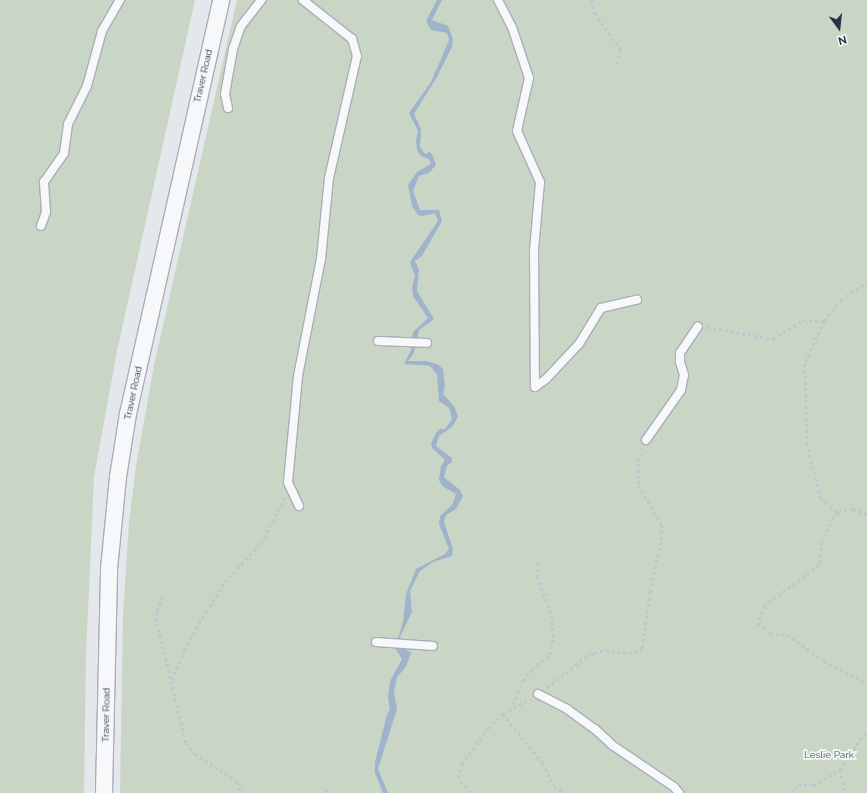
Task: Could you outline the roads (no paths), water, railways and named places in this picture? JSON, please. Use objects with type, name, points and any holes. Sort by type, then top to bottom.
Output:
[{"type":"street","name":"Traver Road","points":[[104,793],[109,569],[118,477],[128,414],[220,0]]},
{"type":"lane","points":[[41,226],[46,212],[44,182],[64,154],[68,124],[87,86],[102,31],[120,0]]},
{"type":"lane","points":[[228,108],[225,94],[233,49],[241,26],[261,0]]},
{"type":"lane","points":[[299,506],[290,486],[288,469],[298,376],[321,259],[329,178],[357,62],[356,49],[352,39],[303,0]]},
{"type":"lane","points":[[498,0],[512,27],[529,78],[516,124],[519,139],[533,164],[540,182],[534,251],[534,387],[579,344],[601,308],[637,300]]},
{"type":"lane","points":[[646,440],[677,397],[684,376],[680,362],[680,352],[698,326]]},
{"type":"lane","points":[[378,341],[427,343]]},
{"type":"lane","points":[[376,642],[433,646]]},
{"type":"lane","points":[[538,694],[578,717],[612,745],[674,786],[679,793]]},
{"type":"water","points":[[437,0],[442,0],[432,20],[448,26],[453,39],[452,47],[437,77],[414,114],[421,129],[420,147],[425,154],[430,152],[436,165],[429,173],[419,176],[413,191],[420,210],[439,210],[442,221],[422,256],[415,261],[419,270],[417,291],[434,319],[419,330],[414,353],[408,361],[426,361],[437,364],[443,369],[445,386],[443,394],[454,406],[458,416],[453,426],[439,436],[436,446],[452,458],[452,462],[447,466],[444,477],[460,490],[463,496],[456,509],[446,515],[444,522],[453,549],[452,556],[433,562],[420,571],[410,591],[412,612],[400,637],[401,646],[411,653],[406,667],[397,677],[394,692],[397,709],[378,769],[388,793],[383,793],[375,773],[375,762],[386,718],[390,709],[388,698],[390,681],[402,659],[395,648],[403,622],[406,594],[416,569],[445,554],[449,549],[439,524],[440,516],[452,505],[456,494],[442,486],[439,480],[441,466],[445,460],[432,448],[431,443],[436,433],[440,429],[445,429],[452,419],[449,408],[439,401],[437,374],[430,366],[404,364],[411,350],[413,332],[428,318],[413,296],[412,287],[415,276],[410,262],[438,221],[435,213],[422,216],[418,215],[412,206],[408,185],[417,172],[431,164],[429,159],[421,156],[417,150],[416,140],[418,131],[409,113],[431,82],[449,40],[447,33],[431,30],[426,21]]},
{"type":"park label","name":"Leslie Park","points":[[829,755]]}]
